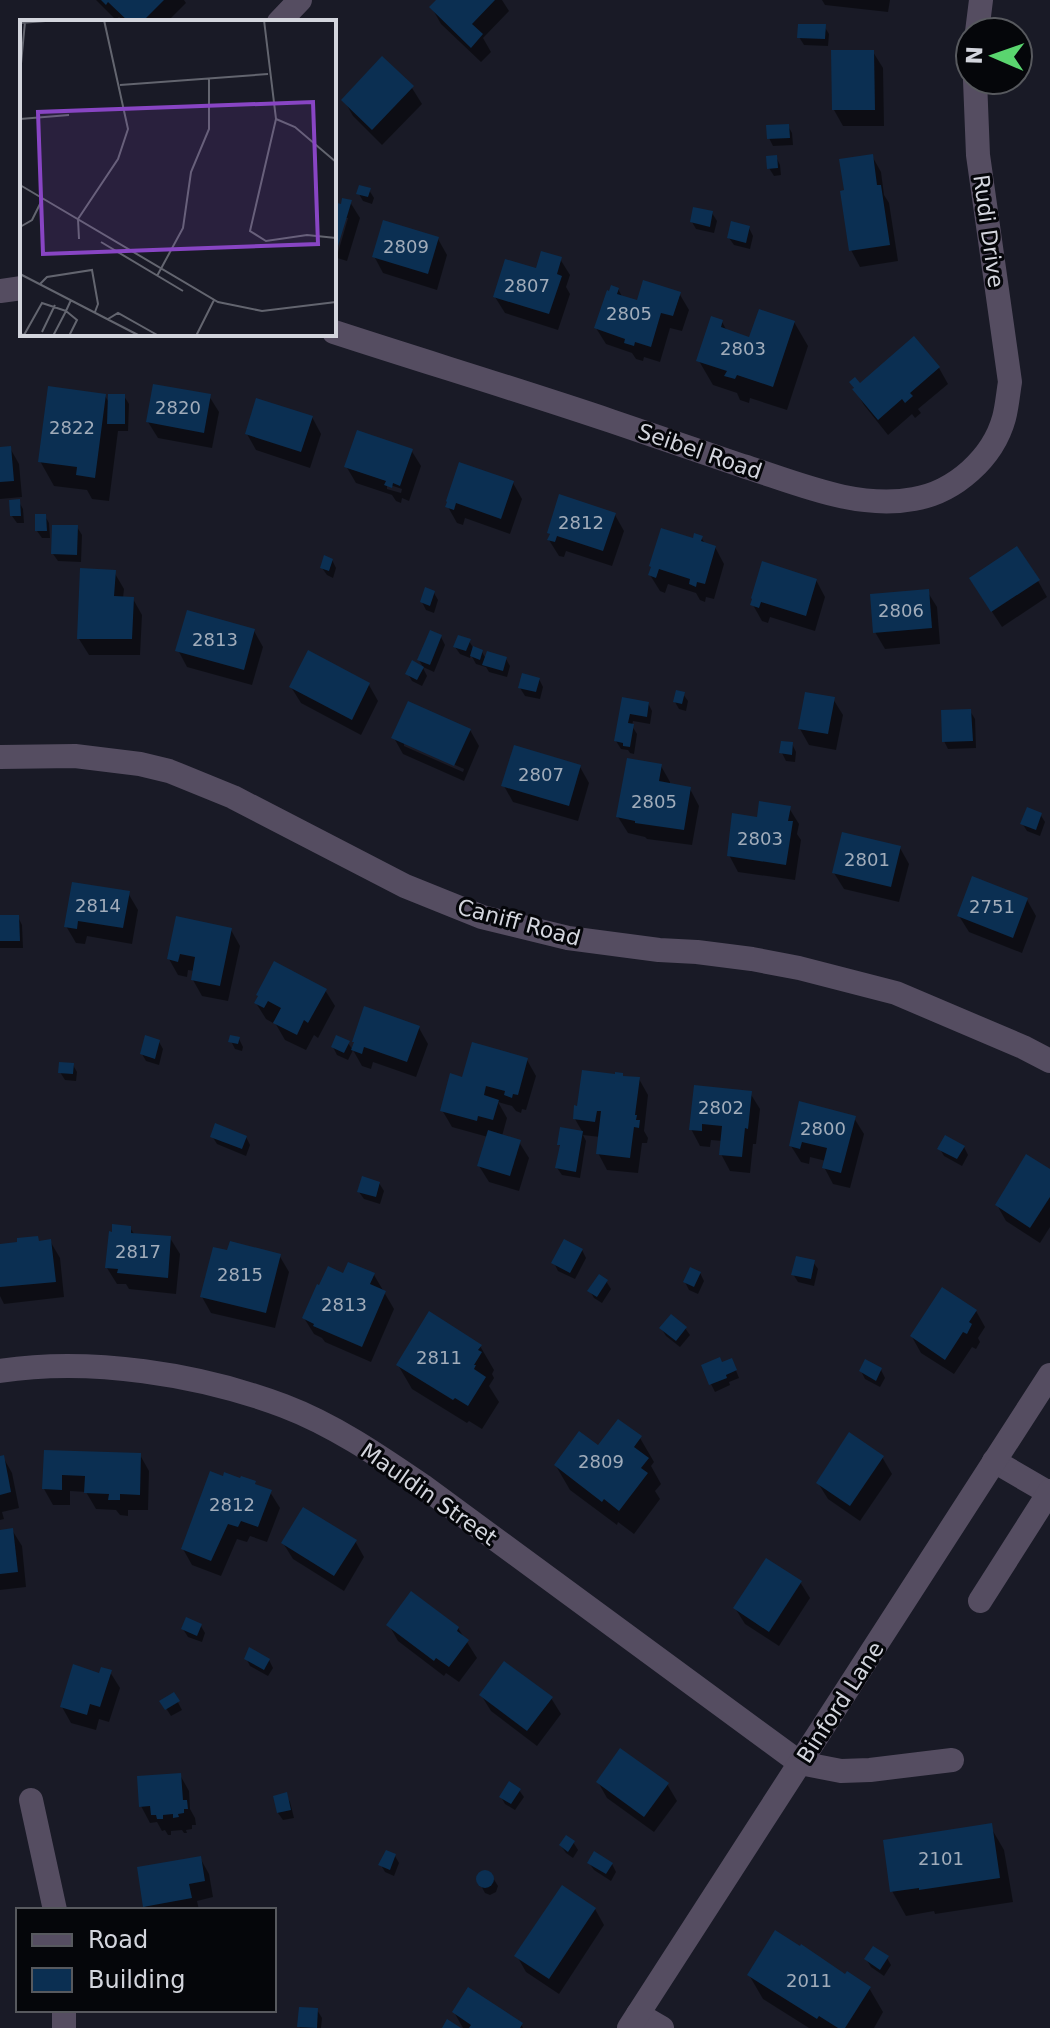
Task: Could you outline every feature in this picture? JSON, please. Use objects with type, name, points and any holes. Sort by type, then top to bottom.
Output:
[{"type":"street","points":[[281,20],[300,0]]},
{"type":"street","name":"Rudi Drive","points":[[976,96],[978,155],[1010,382]]},
{"type":"street","points":[[0,291],[20,288]]},
{"type":"street","name":"Seibel Road","points":[[336,333],[785,480],[849,498],[889,502],[935,494],[973,468],[994,440],[1004,419],[1010,382]]},
{"type":"street","name":"Caniff Road","points":[[0,757],[75,756],[169,771],[233,797],[405,886],[482,917],[568,938],[752,959],[799,968],[896,993],[1050,1061]]},
{"type":"street","name":"Mauldin Street","points":[[0,1371],[46,1367],[99,1368],[199,1380],[285,1407],[333,1430],[423,1486],[800,1763]]},
{"type":"street","name":"Binford Lane","points":[[633,2021],[1050,1375]]},
{"type":"street","points":[[980,1601],[1050,1492],[994,1461]]},
{"type":"street","points":[[800,1763],[855,1771],[952,1760]]},
{"type":"street","points":[[31,1800],[55,1908]]},
{"type":"street","points":[[633,2021],[662,2028]]},
{"type":"building","points":[[101,0],[164,0],[144,20],[127,20],[108,2],[106,5]]},
{"type":"building","points":[[436,0],[495,0],[472,24],[483,34],[471,48],[429,7]]},
{"type":"building","points":[[798,24],[826,24],[825,39],[797,38]]},
{"type":"building","points":[[831,50],[874,50],[875,110],[832,110]]},
{"type":"building","points":[[382,56],[414,86],[372,130],[341,100]]},
{"type":"building","points":[[789,124],[790,138],[767,139],[766,125]]},
{"type":"building","points":[[873,154],[890,245],[849,251],[840,191],[844,190],[839,159]]},
{"type":"building","points":[[777,155],[778,168],[767,169],[766,156]]},
{"type":"building","points":[[359,185],[371,188],[368,197],[356,194]]},
{"type":"building","points":[[342,198],[352,200],[338,246],[336,203],[341,204]]},
{"type":"building","points":[[693,207],[713,211],[710,227],[690,222]]},
{"type":"building","points":[[383,220],[439,237],[428,274],[372,257]]},
{"type":"building","points":[[731,221],[750,226],[746,243],[727,238]]},
{"type":"building","points":[[541,251],[562,257],[557,274],[562,276],[549,314],[493,297],[505,259],[536,268]]},
{"type":"building","points":[[643,280],[681,292],[673,316],[661,313],[651,347],[635,342],[634,346],[624,343],[625,339],[594,328],[611,285],[619,288],[617,294],[637,300]]},
{"type":"building","points":[[759,309],[795,321],[773,387],[737,375],[735,379],[724,376],[727,371],[696,361],[711,316],[723,320],[721,327],[749,337]]},
{"type":"building","points":[[914,336],[940,367],[910,393],[913,396],[905,403],[902,399],[878,420],[849,382],[855,377],[860,383]]},
{"type":"building","points":[[153,384],[211,394],[204,433],[146,422]]},
{"type":"building","points":[[48,386],[106,394],[95,478],[76,475],[77,467],[38,462]]},
{"type":"building","points":[[108,394],[125,394],[125,424],[107,424]]},
{"type":"building","points":[[256,398],[313,416],[301,452],[245,434]]},
{"type":"building","points":[[357,430],[413,449],[400,486],[393,483],[392,488],[384,485],[386,481],[344,467]]},
{"type":"building","points":[[11,446],[14,481],[0,482],[0,447]]},
{"type":"building","points":[[459,462],[514,481],[501,519],[456,503],[454,510],[445,507]]},
{"type":"building","points":[[559,494],[616,513],[603,551],[557,536],[555,542],[547,540]]},
{"type":"building","points":[[20,499],[21,516],[10,516],[9,500]]},
{"type":"building","points":[[35,514],[46,514],[47,531],[35,531]]},
{"type":"building","points":[[52,525],[78,525],[77,555],[51,554]]},
{"type":"building","points":[[661,528],[693,538],[694,533],[703,536],[701,541],[716,546],[705,584],[697,582],[696,587],[689,584],[690,579],[659,569],[656,578],[648,575]]},
{"type":"building","points":[[1017,546],[1040,580],[991,612],[969,578]]},
{"type":"building","points":[[324,555],[333,559],[329,571],[320,568]]},
{"type":"building","points":[[762,561],[817,579],[806,616],[761,602],[759,608],[750,605]]},
{"type":"building","points":[[80,568],[116,570],[114,596],[134,597],[132,639],[77,639]]},
{"type":"building","points":[[425,587],[435,591],[430,606],[420,602]]},
{"type":"building","points":[[929,589],[932,628],[873,633],[870,594]]},
{"type":"building","points":[[187,610],[255,629],[244,670],[175,651]]},
{"type":"building","points":[[430,630],[442,635],[430,665],[417,660]]},
{"type":"building","points":[[458,635],[471,639],[466,651],[453,647]]},
{"type":"building","points":[[473,646],[483,650],[480,660],[470,656]]},
{"type":"building","points":[[308,650],[370,683],[352,720],[289,687]]},
{"type":"building","points":[[487,651],[507,657],[503,671],[482,665]]},
{"type":"building","points":[[412,660],[424,667],[417,680],[405,674]]},
{"type":"building","points":[[522,673],[540,678],[536,692],[518,688]]},
{"type":"building","points":[[676,690],[685,692],[682,704],[673,702]]},
{"type":"building","points":[[805,692],[835,697],[828,734],[798,729]]},
{"type":"building","points":[[622,697],[649,702],[647,717],[630,714],[628,723],[634,724],[630,747],[614,741]]},
{"type":"building","points":[[408,701],[471,729],[454,766],[391,738]]},
{"type":"building","points":[[971,709],[973,741],[942,742],[941,710]]},
{"type":"building","points":[[781,741],[793,742],[792,755],[779,753]]},
{"type":"building","points":[[514,745],[581,765],[569,806],[501,786]]},
{"type":"building","points":[[627,758],[662,764],[659,781],[691,787],[684,830],[616,817]]},
{"type":"building","points":[[759,801],[791,806],[788,821],[793,821],[786,865],[727,856],[732,813],[757,817]]},
{"type":"building","points":[[1027,807],[1042,813],[1036,830],[1020,824]]},
{"type":"building","points":[[842,832],[901,846],[891,887],[832,873]]},
{"type":"building","points":[[972,876],[1028,898],[1013,938],[957,916]]},
{"type":"building","points":[[72,882],[130,891],[123,928],[78,921],[77,929],[64,927]]},
{"type":"building","points":[[0,915],[19,915],[20,941],[0,941]]},
{"type":"building","points":[[176,916],[232,928],[220,986],[191,980],[195,957],[180,954],[178,962],[167,959]]},
{"type":"building","points":[[274,961],[327,989],[308,1023],[304,1020],[297,1035],[273,1023],[281,1008],[268,1001],[264,1008],[254,1003]]},
{"type":"building","points":[[364,1006],[420,1026],[407,1062],[364,1047],[362,1054],[351,1050]]},
{"type":"building","points":[[145,1035],[160,1040],[155,1059],[140,1054]]},
{"type":"building","points":[[230,1035],[240,1037],[238,1044],[228,1042]]},
{"type":"building","points":[[336,1035],[350,1041],[344,1053],[331,1047]]},
{"type":"building","points":[[472,1042],[528,1058],[518,1095],[513,1094],[512,1098],[504,1095],[505,1091],[486,1086],[484,1095],[499,1100],[493,1120],[478,1116],[477,1121],[440,1111],[450,1073],[462,1077]]},
{"type":"building","points":[[59,1062],[74,1063],[73,1074],[58,1073]]},
{"type":"building","points":[[582,1070],[640,1077],[635,1115],[636,1120],[640,1120],[639,1128],[634,1127],[630,1158],[596,1154],[601,1111],[597,1111],[595,1122],[573,1119]]},
{"type":"building","points":[[694,1085],[752,1091],[742,1157],[719,1155],[722,1126],[702,1124],[702,1131],[689,1130]]},
{"type":"building","points":[[799,1101],[856,1116],[841,1173],[822,1168],[827,1148],[802,1142],[800,1149],[789,1146]]},
{"type":"building","points":[[215,1123],[247,1136],[242,1149],[210,1137]]},
{"type":"building","points":[[560,1127],[583,1131],[576,1172],[555,1168]]},
{"type":"building","points":[[488,1130],[521,1140],[510,1176],[477,1166]]},
{"type":"building","points":[[945,1135],[965,1146],[957,1159],[937,1149]]},
{"type":"building","points":[[1026,1154],[1050,1169],[1050,1197],[1030,1228],[995,1205]]},
{"type":"building","points":[[362,1176],[380,1182],[376,1197],[357,1192]]},
{"type":"building","points":[[112,1224],[131,1226],[131,1233],[171,1236],[168,1278],[117,1273],[118,1269],[105,1268]]},
{"type":"building","points":[[38,1236],[39,1241],[51,1239],[56,1282],[0,1287],[0,1244]]},
{"type":"building","points":[[564,1239],[583,1249],[570,1273],[551,1263]]},
{"type":"building","points":[[230,1241],[281,1254],[266,1313],[200,1297],[213,1247],[227,1250]]},
{"type":"building","points":[[796,1256],[815,1260],[811,1279],[791,1275]]},
{"type":"building","points":[[348,1262],[375,1273],[370,1284],[386,1291],[362,1347],[313,1326],[302,1318],[328,1266],[343,1273]]},
{"type":"building","points":[[690,1267],[701,1272],[694,1287],[683,1282]]},
{"type":"building","points":[[599,1274],[608,1280],[597,1297],[587,1291]]},
{"type":"building","points":[[942,1287],[977,1310],[969,1322],[972,1324],[967,1334],[963,1332],[945,1360],[910,1336]]},
{"type":"building","points":[[429,1311],[482,1345],[474,1369],[486,1377],[468,1406],[396,1365]]},
{"type":"building","points":[[671,1314],[687,1327],[676,1341],[659,1328]]},
{"type":"building","points":[[720,1357],[722,1362],[732,1358],[737,1370],[709,1385],[701,1365]]},
{"type":"building","points":[[865,1359],[882,1368],[876,1381],[859,1371]]},
{"type":"building","points":[[618,1419],[642,1436],[634,1447],[649,1458],[641,1468],[648,1473],[619,1511],[604,1499],[602,1502],[554,1465],[579,1431],[598,1445]]},
{"type":"building","points":[[849,1432],[884,1456],[850,1506],[816,1483]]},
{"type":"building","points":[[44,1450],[141,1453],[140,1495],[120,1494],[120,1500],[108,1500],[109,1494],[84,1493],[85,1476],[62,1475],[62,1490],[42,1489]]},
{"type":"building","points":[[4,1455],[11,1492],[0,1495],[0,1456]]},
{"type":"building","points":[[210,1471],[223,1476],[224,1472],[241,1476],[272,1490],[258,1527],[241,1521],[238,1527],[228,1524],[211,1561],[181,1549]]},
{"type":"building","points":[[303,1507],[357,1540],[334,1576],[281,1543]]},
{"type":"building","points":[[13,1528],[18,1572],[0,1574],[0,1530]]},
{"type":"building","points":[[766,1558],[802,1581],[769,1632],[733,1608]]},
{"type":"building","points":[[411,1591],[459,1627],[457,1631],[469,1640],[449,1667],[436,1658],[434,1661],[386,1625]]},
{"type":"building","points":[[186,1617],[202,1624],[197,1636],[181,1629]]},
{"type":"building","points":[[249,1647],[270,1659],[264,1670],[244,1659]]},
{"type":"building","points":[[504,1661],[553,1697],[527,1731],[479,1695]]},
{"type":"building","points":[[73,1664],[99,1673],[101,1667],[112,1670],[100,1707],[90,1704],[87,1715],[60,1707]]},
{"type":"building","points":[[174,1692],[180,1701],[165,1710],[159,1701]]},
{"type":"building","points":[[620,1748],[669,1783],[644,1817],[596,1782]]},
{"type":"building","points":[[181,1773],[183,1800],[187,1800],[188,1809],[184,1809],[184,1813],[178,1814],[179,1817],[173,1818],[173,1814],[157,1819],[156,1815],[151,1815],[150,1806],[139,1807],[137,1776]]},
{"type":"building","points":[[509,1781],[521,1789],[511,1804],[499,1797]]},
{"type":"building","points":[[287,1792],[291,1810],[277,1813],[273,1796]]},
{"type":"building","points":[[992,1823],[1000,1878],[890,1892],[883,1840]]},
{"type":"building","points":[[566,1835],[575,1841],[568,1852],[559,1845]]},
{"type":"building","points":[[386,1850],[396,1854],[390,1870],[378,1865]]},
{"type":"building","points":[[594,1851],[613,1863],[606,1874],[587,1863]]},
{"type":"building","points":[[201,1856],[205,1881],[189,1884],[192,1898],[143,1907],[137,1867]]},
{"type":"building","points":[[485,1870],[494,1879],[485,1888],[476,1879]]},
{"type":"building","points":[[562,1885],[596,1908],[549,1979],[514,1956]]},
{"type":"building","points":[[775,1930],[871,1987],[845,2028],[838,2028],[819,2016],[817,2019],[747,1975]]},
{"type":"building","points":[[873,1946],[889,1956],[880,1970],[864,1959]]},
{"type":"building","points":[[468,1987],[523,2023],[520,2028],[469,2028],[471,2025],[452,2012]]},
{"type":"building","points":[[299,2007],[318,2008],[317,2028],[297,2027]]},
{"type":"building","points":[[447,2019],[461,2028],[442,2028]]}]
